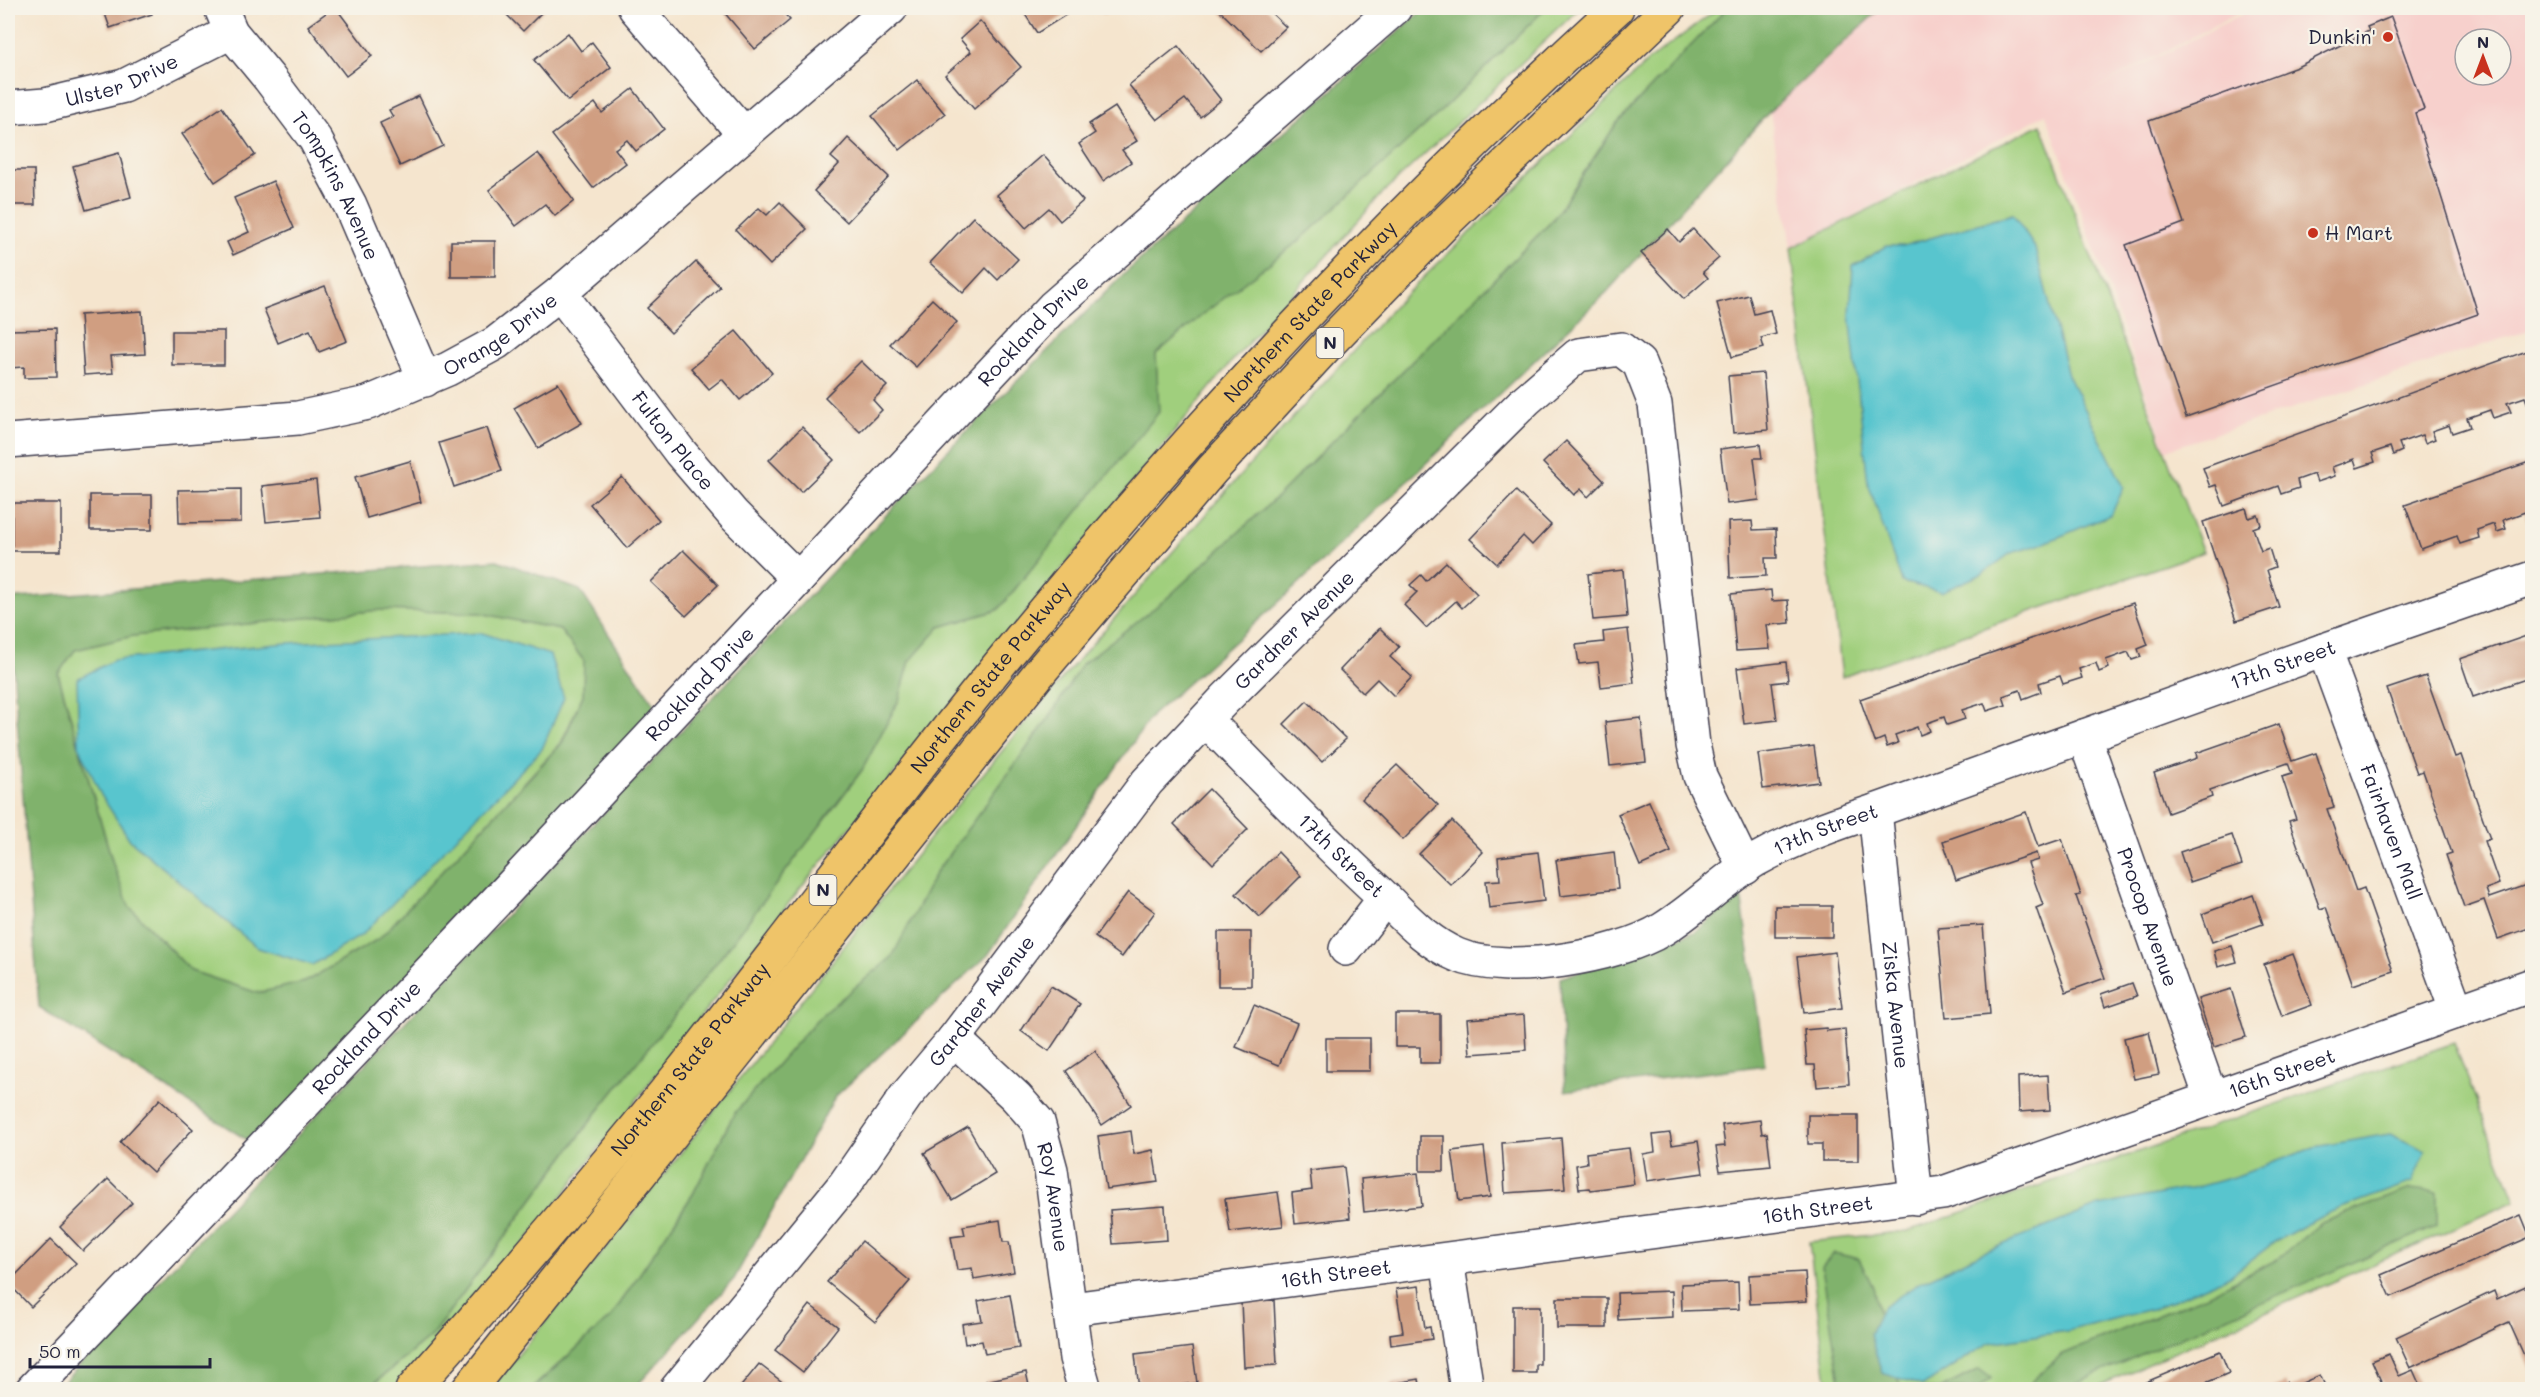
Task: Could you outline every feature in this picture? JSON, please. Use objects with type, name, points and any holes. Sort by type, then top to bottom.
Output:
[{"type":"highway","name":"Northern State Parkway","points":[[412,1389],[518,1269],[674,1080],[1014,647],[1117,525],[1295,328],[1399,220],[1501,117],[1617,8]]},
{"type":"highway","name":"Northern State Parkway","points":[[468,1389],[1044,667],[1212,470],[1331,341],[1449,219],[1670,8]]},
{"type":"street","points":[[635,8],[744,135]]},
{"type":"street","name":"Orange Drive","points":[[8,441],[298,418],[368,403],[425,380],[496,343],[560,293],[891,8]]},
{"type":"street","name":"Rockland Drive","points":[[32,1389],[507,890],[1053,308],[1376,13]]},
{"type":"street","name":"Ulster Drive","points":[[8,108],[45,105],[124,86],[226,20]]},
{"type":"street","name":"Tompkins Avenue","points":[[226,20],[315,139],[350,205],[425,380]]},
{"type":"street","name":"Fulton Place","points":[[560,293],[680,453],[733,514],[798,579]]},
{"type":"street","name":"Gardner Avenue","points":[[675,1389],[844,1184],[906,1096],[954,1039],[1147,782],[1225,699],[1526,400],[1578,355],[1621,350],[1639,363],[1655,404],[1693,745],[1700,776],[1745,868]]},
{"type":"street","name":"17th Street","points":[[1206,721],[1426,938],[1458,956],[1488,963],[1523,963],[1594,955],[1633,944],[1663,929],[1745,868],[1820,828],[1875,811],[2532,578]]},
{"type":"street","name":"Fairhaven Mall","points":[[2324,650],[2457,1012]]},
{"type":"street","name":"Procop Avenue","points":[[2084,736],[2211,1098]]},
{"type":"street","name":"Ziska Avenue","points":[[1875,811],[1916,1198]]},
{"type":"street","points":[[1346,949],[1385,898]]},
{"type":"street","name":"16th Street","points":[[1071,1309],[1943,1193],[2532,986]]},
{"type":"street","name":"Roy Avenue","points":[[954,1039],[1016,1097],[1038,1122],[1051,1170],[1062,1266],[1071,1309],[1076,1358],[1084,1389]]},
{"type":"street","points":[[1447,1260],[1467,1389]]},
{"type":"street","points":[[8,1377],[19,1389]]},
{"type":"shaded area","points":[[1881,8],[2247,8],[2078,98],[2254,8],[2532,8],[2532,329],[2166,450],[2046,114],[1791,248],[1770,111]]},
{"type":"green space","points":[[1425,8],[1546,8],[1439,113],[1300,240],[1207,311],[1156,354],[1159,412],[998,610],[940,627],[910,661],[899,700],[862,770],[724,953],[595,1115],[432,1335],[367,1389],[56,1390],[944,454],[1123,275]]},
{"type":"green space","points":[[1546,8],[1580,8],[1384,192],[1233,360],[799,890],[538,1227],[400,1389],[367,1390],[432,1335],[595,1115],[724,953],[862,770],[899,700],[910,661],[940,627],[998,610],[1158,412],[1156,354],[1207,311],[1300,240],[1439,113]]},
{"type":"green space","points":[[1719,8],[1727,8],[1617,123],[1552,221],[1279,495],[1166,599],[1082,664],[1050,718],[936,872],[893,957],[819,1017],[734,1114],[693,1194],[611,1317],[531,1389],[489,1390],[585,1274],[933,834],[1077,661],[1226,491],[1399,301],[1648,61]]},
{"type":"green space","points":[[1727,8],[1881,8],[1770,111],[1607,292],[1290,592],[1152,715],[988,955],[835,1097],[734,1279],[634,1389],[531,1390],[611,1317],[693,1194],[734,1114],[819,1017],[892,957],[936,872],[1049,718],[1082,664],[1166,599],[1279,495],[1552,221],[1617,123]]},
{"type":"green space","points":[[2041,124],[2203,552],[1842,677],[1791,248]]},
{"type":"green space","points":[[497,560],[580,590],[665,721],[261,1149],[39,1007],[8,599]],"holes":[[[381,610],[480,613],[560,630],[584,661],[583,695],[562,743],[380,938],[305,982],[258,993],[191,971],[129,906],[113,864],[58,674],[75,650],[133,636]]]},
{"type":"green space","points":[[381,610],[480,613],[560,630],[584,661],[583,695],[561,743],[380,938],[305,982],[258,993],[191,971],[129,906],[113,864],[58,673],[75,650],[133,636]]},
{"type":"green space","points":[[1741,895],[1765,1065],[1565,1091],[1560,978],[1695,932]]},
{"type":"green space","points":[[2454,1043],[2515,1201],[2092,1389],[1828,1389],[1809,1242],[1908,1231]]},
{"type":"green space","points":[[2410,1189],[2437,1192],[2437,1226],[2062,1389],[2023,1389],[2061,1355],[2207,1295],[2276,1260],[2321,1223]]},
{"type":"green space","points":[[1834,1253],[1859,1259],[1873,1287],[1889,1358],[1902,1389],[1841,1389],[1822,1267]]},
{"type":"green space","points":[[1979,1369],[1991,1378],[1978,1389],[1940,1389]]},
{"type":"water","points":[[2013,214],[2035,248],[2068,375],[2124,487],[2111,515],[2042,544],[2011,553],[1982,574],[1941,592],[1902,582],[1868,483],[1850,314],[1853,266],[1887,246],[1903,246]]},
{"type":"water","points":[[482,633],[550,655],[564,698],[542,749],[362,935],[312,965],[258,948],[130,840],[101,795],[79,746],[77,679],[114,660],[287,643]]},
{"type":"water","points":[[2390,1134],[2426,1151],[2412,1182],[2328,1213],[2276,1241],[2230,1276],[2155,1308],[2067,1331],[1989,1343],[1923,1386],[1882,1373],[1870,1335],[1882,1308],[1921,1282],[1982,1253],[2098,1206],[2197,1187],[2237,1176],[2315,1147]]},
{"type":"building","points":[[103,8],[150,8],[152,14],[110,28]]},
{"type":"building","points":[[336,8],[372,56],[346,76],[308,26]]},
{"type":"building","points":[[500,8],[546,8],[523,31]]},
{"type":"building","points":[[728,8],[779,8],[790,20],[755,49],[723,11]]},
{"type":"building","points":[[1021,8],[1077,8],[1037,33]]},
{"type":"building","points":[[1101,8],[1121,8],[1103,14]]},
{"type":"building","points":[[1217,8],[1266,8],[1286,27],[1261,51]]},
{"type":"building","points":[[2391,17],[2424,109],[2415,113],[2478,314],[2186,417],[2126,245],[2184,223],[2149,121],[2297,67],[2369,31],[2367,27]]},
{"type":"building","points":[[980,21],[1021,67],[974,109],[945,75],[971,52],[960,39]]},
{"type":"building","points":[[568,33],[581,51],[592,42],[611,67],[568,101],[534,60]]},
{"type":"building","points":[[1178,46],[1221,100],[1200,117],[1185,99],[1157,120],[1129,85]]},
{"type":"building","points":[[917,80],[945,114],[900,150],[872,116]]},
{"type":"building","points":[[633,89],[664,129],[636,151],[627,140],[615,149],[626,163],[593,188],[552,135],[595,103],[602,113]]},
{"type":"building","points":[[419,96],[443,146],[400,166],[380,123],[393,117],[389,110]]},
{"type":"building","points":[[222,107],[255,155],[215,182],[182,134]]},
{"type":"building","points":[[1115,107],[1137,141],[1122,150],[1131,162],[1103,181],[1079,144],[1095,133],[1089,124]]},
{"type":"building","points":[[848,138],[889,177],[847,222],[814,191],[839,164],[831,157]]},
{"type":"building","points":[[119,153],[131,197],[86,210],[73,166]]},
{"type":"building","points":[[538,153],[574,201],[555,216],[545,204],[516,226],[489,190]]},
{"type":"building","points":[[1043,155],[1083,201],[1060,221],[1049,208],[1026,228],[997,195]]},
{"type":"building","points":[[8,170],[34,170],[35,205],[8,205]]},
{"type":"building","points":[[273,181],[294,228],[233,255],[227,242],[249,232],[234,198]]},
{"type":"building","points":[[780,202],[807,229],[770,265],[736,230],[759,208],[767,215]]},
{"type":"building","points":[[973,217],[1018,259],[998,280],[986,268],[963,293],[930,263]]},
{"type":"building","points":[[1668,229],[1679,242],[1693,229],[1719,258],[1703,272],[1708,278],[1684,299],[1641,253]]},
{"type":"building","points":[[451,241],[495,241],[495,277],[451,277]]},
{"type":"building","points":[[696,262],[720,287],[671,333],[647,308]]},
{"type":"building","points":[[325,286],[347,341],[319,352],[310,330],[278,343],[264,309]]},
{"type":"building","points":[[1749,295],[1754,314],[1770,310],[1776,334],[1761,338],[1764,348],[1732,357],[1717,303]]},
{"type":"building","points":[[932,299],[957,322],[916,367],[890,344]]},
{"type":"building","points":[[142,311],[145,354],[111,356],[113,373],[84,375],[80,315]]},
{"type":"building","points":[[55,329],[56,377],[24,378],[24,367],[8,368],[8,330]]},
{"type":"building","points":[[172,331],[224,331],[224,365],[172,365]]},
{"type":"building","points":[[736,331],[772,373],[740,400],[722,379],[709,389],[691,368]]},
{"type":"building","points":[[2532,349],[2532,404],[2528,405],[2525,397],[2507,403],[2511,412],[2493,418],[2490,410],[2467,418],[2470,427],[2452,433],[2449,425],[2432,431],[2435,439],[2425,443],[2422,435],[2399,443],[2402,451],[2393,455],[2390,447],[2372,453],[2375,462],[2357,468],[2354,459],[2332,467],[2335,476],[2317,482],[2314,474],[2297,480],[2299,488],[2281,494],[2278,486],[2224,506],[2216,485],[2210,487],[2203,468]]},
{"type":"building","points":[[861,361],[887,386],[873,400],[882,410],[860,432],[825,397]]},
{"type":"building","points":[[1763,373],[1768,430],[1733,433],[1728,376]]},
{"type":"building","points":[[558,383],[582,423],[538,448],[514,408]]},
{"type":"building","points":[[802,427],[834,460],[801,492],[769,460]]},
{"type":"building","points":[[487,428],[502,471],[454,487],[439,443]]},
{"type":"building","points":[[1566,441],[1604,481],[1588,497],[1581,489],[1574,495],[1543,463]]},
{"type":"building","points":[[1760,444],[1762,458],[1754,458],[1759,500],[1727,504],[1720,449]]},
{"type":"building","points":[[410,461],[421,502],[367,518],[355,477]]},
{"type":"building","points":[[2532,461],[2532,519],[2528,521],[2525,512],[2503,520],[2506,529],[2497,532],[2494,524],[2477,530],[2479,538],[2460,544],[2457,536],[2421,549],[2405,505]]},
{"type":"building","points":[[622,477],[659,520],[627,548],[590,504]]},
{"type":"building","points":[[316,480],[320,517],[266,522],[262,486]]},
{"type":"building","points":[[241,489],[241,522],[179,523],[178,490]]},
{"type":"building","points":[[1516,491],[1551,525],[1532,545],[1523,536],[1497,564],[1470,539]]},
{"type":"building","points":[[90,495],[152,495],[152,530],[90,530]]},
{"type":"building","points":[[12,503],[61,503],[61,551],[12,551]]},
{"type":"building","points":[[2246,508],[2249,518],[2258,515],[2261,525],[2253,528],[2261,551],[2269,548],[2275,567],[2267,570],[2279,607],[2236,621],[2203,522]]},
{"type":"building","points":[[1752,521],[1753,530],[1776,529],[1777,558],[1765,558],[1766,576],[1730,578],[1728,522]]},
{"type":"building","points":[[683,550],[718,585],[686,616],[651,582]]},
{"type":"building","points":[[1446,562],[1477,594],[1462,608],[1456,601],[1426,628],[1404,605],[1417,592],[1410,585],[1421,575],[1426,581]]},
{"type":"building","points":[[1623,570],[1627,617],[1593,620],[1588,574]]},
{"type":"building","points":[[1771,590],[1772,601],[1788,600],[1790,623],[1767,625],[1770,649],[1736,651],[1731,594]]},
{"type":"building","points":[[2133,603],[2148,645],[2138,649],[2141,657],[2132,660],[2128,652],[2106,660],[2109,668],[2099,672],[2096,663],[2079,669],[2082,678],[2063,684],[2060,676],[2039,683],[2041,692],[2023,699],[2020,690],[2003,696],[2006,705],[1987,711],[1984,703],[1962,710],[1965,719],[1947,725],[1944,717],[1927,723],[1930,731],[1920,735],[1917,727],[1895,735],[1898,743],[1887,747],[1884,738],[1875,742],[1860,699]]},
{"type":"building","points":[[1380,628],[1399,647],[1390,657],[1412,677],[1394,696],[1377,679],[1363,693],[1340,670]]},
{"type":"building","points":[[1628,629],[1634,683],[1601,687],[1598,662],[1579,664],[1576,645],[1604,642],[1603,632]]},
{"type":"building","points":[[2532,634],[2532,677],[2473,697],[2460,659]]},
{"type":"building","points":[[1786,662],[1788,681],[1772,683],[1777,720],[1744,724],[1737,668]]},
{"type":"building","points":[[2426,676],[2455,757],[2461,755],[2490,839],[2484,841],[2499,884],[2486,889],[2489,898],[2532,883],[2532,927],[2498,939],[2484,900],[2464,907],[2446,855],[2452,853],[2423,771],[2417,773],[2387,689]]},
{"type":"building","points":[[1307,701],[1346,739],[1322,762],[1284,724]]},
{"type":"building","points":[[1641,718],[1646,762],[1610,766],[1605,722]]},
{"type":"building","points":[[2279,724],[2292,761],[2316,753],[2334,807],[2327,809],[2356,891],[2364,888],[2393,971],[2353,985],[2326,907],[2320,909],[2289,821],[2296,819],[2282,777],[2292,774],[2288,763],[2210,790],[2212,797],[2168,813],[2154,773],[2197,758],[2196,753]]},
{"type":"building","points":[[1814,746],[1819,782],[1763,789],[1758,754]]},
{"type":"building","points":[[1397,765],[1438,805],[1403,840],[1362,799]]},
{"type":"building","points":[[1209,789],[1248,829],[1213,864],[1174,824]]},
{"type":"building","points":[[1649,801],[1671,852],[1640,866],[1618,814]]},
{"type":"building","points":[[2026,812],[2038,847],[2062,839],[2081,895],[2076,896],[2105,978],[2066,992],[2036,908],[2043,905],[2028,863],[2038,860],[2036,853],[1956,880],[1943,841]]},
{"type":"building","points":[[1452,821],[1483,852],[1451,885],[1419,854]]},
{"type":"building","points":[[2232,835],[2242,865],[2190,882],[2180,852]]},
{"type":"building","points":[[1278,852],[1301,876],[1260,917],[1236,894]]},
{"type":"building","points":[[1538,852],[1544,901],[1489,908],[1486,881],[1500,880],[1498,857]]},
{"type":"building","points":[[1614,852],[1618,889],[1561,896],[1556,860]]},
{"type":"building","points":[[1128,892],[1155,912],[1122,957],[1095,937]]},
{"type":"building","points":[[2253,895],[2263,924],[2212,942],[2202,914]]},
{"type":"building","points":[[1775,906],[1832,906],[1832,937],[1775,937]]},
{"type":"building","points":[[1983,925],[1990,1014],[1946,1018],[1938,928]]},
{"type":"building","points":[[1218,932],[1251,932],[1251,986],[1218,986]]},
{"type":"building","points":[[2232,946],[2237,962],[2218,967],[2214,951]]},
{"type":"building","points":[[1835,952],[1842,1008],[1804,1013],[1797,957]]},
{"type":"building","points":[[2293,954],[2312,1005],[2282,1016],[2264,965]]},
{"type":"building","points":[[2132,983],[2137,996],[2105,1007],[2101,994]]},
{"type":"building","points":[[1051,986],[1080,1004],[1049,1051],[1021,1031]]},
{"type":"building","points":[[2231,989],[2246,1037],[2214,1047],[2198,999]]},
{"type":"building","points":[[1254,1005],[1297,1023],[1279,1065],[1236,1047]]},
{"type":"building","points":[[1395,1014],[1440,1014],[1440,1063],[1420,1063],[1420,1047],[1395,1047]]},
{"type":"building","points":[[1524,1015],[1526,1050],[1470,1054],[1467,1019]]},
{"type":"building","points":[[1826,1028],[1827,1031],[1845,1029],[1849,1084],[1817,1087],[1815,1065],[1807,1065],[1804,1030]]},
{"type":"building","points":[[2149,1032],[2159,1074],[2134,1079],[2124,1038]]},
{"type":"building","points":[[1326,1038],[1370,1038],[1370,1071],[1326,1071]]},
{"type":"building","points":[[2532,1040],[2532,1058],[2526,1043]]},
{"type":"building","points":[[1095,1051],[1131,1105],[1102,1125],[1066,1071]]},
{"type":"building","points":[[2048,1075],[2050,1110],[2019,1112],[2018,1077]]},
{"type":"building","points":[[160,1099],[193,1129],[153,1172],[120,1142]]},
{"type":"building","points":[[1808,1115],[1858,1115],[1858,1161],[1822,1161],[1822,1144],[1808,1144]]},
{"type":"building","points":[[1760,1120],[1762,1134],[1767,1133],[1771,1166],[1720,1171],[1716,1147],[1725,1146],[1722,1125]]},
{"type":"building","points":[[968,1127],[995,1174],[952,1200],[924,1153]]},
{"type":"building","points":[[1131,1131],[1134,1154],[1153,1150],[1158,1182],[1106,1189],[1098,1136]]},
{"type":"building","points":[[1670,1133],[1672,1145],[1698,1141],[1703,1173],[1647,1181],[1643,1154],[1655,1152],[1653,1135]]},
{"type":"building","points":[[1420,1136],[1444,1136],[1444,1171],[1420,1171]]},
{"type":"building","points":[[1561,1138],[1565,1189],[1505,1193],[1502,1143]]},
{"type":"building","points":[[1484,1147],[1490,1197],[1459,1201],[1452,1151]]},
{"type":"building","points":[[1629,1148],[1634,1184],[1591,1190],[1590,1188],[1579,1189],[1576,1165],[1587,1163],[1586,1153]]},
{"type":"building","points":[[1344,1167],[1350,1218],[1295,1224],[1292,1193],[1312,1190],[1310,1171]]},
{"type":"building","points":[[1418,1173],[1422,1206],[1364,1212],[1361,1179]]},
{"type":"building","points":[[108,1179],[132,1203],[83,1251],[60,1227]]},
{"type":"building","points":[[1278,1192],[1283,1226],[1230,1232],[1225,1199]]},
{"type":"building","points":[[1165,1206],[1167,1240],[1113,1244],[1110,1210]]},
{"type":"building","points":[[2521,1215],[2530,1237],[2391,1297],[2381,1275]]},
{"type":"building","points":[[1000,1220],[1003,1242],[1009,1242],[1014,1272],[974,1279],[972,1268],[957,1270],[951,1237],[965,1235],[963,1226]]},
{"type":"building","points":[[51,1239],[76,1263],[31,1307],[8,1283]]},
{"type":"building","points":[[862,1241],[910,1281],[875,1322],[827,1282]]},
{"type":"building","points":[[1805,1272],[1807,1301],[1750,1304],[1749,1275]]},
{"type":"building","points":[[1738,1282],[1739,1309],[1682,1311],[1681,1284]]},
{"type":"building","points":[[2528,1285],[2532,1293],[2532,1373],[2509,1322],[2410,1368],[2396,1337],[2494,1291],[2497,1299]]},
{"type":"building","points":[[1419,1286],[1425,1328],[1430,1327],[1432,1339],[1391,1345],[1390,1334],[1403,1332],[1396,1289]]},
{"type":"building","points":[[1672,1291],[1673,1317],[1618,1320],[1617,1293]]},
{"type":"building","points":[[1010,1295],[1019,1348],[985,1354],[982,1341],[965,1344],[962,1324],[982,1321],[978,1301]]},
{"type":"building","points":[[1557,1298],[1607,1298],[1607,1328],[1557,1328]]},
{"type":"building","points":[[1274,1300],[1277,1365],[1244,1367],[1241,1301]]},
{"type":"building","points":[[810,1305],[838,1327],[803,1372],[775,1350]]},
{"type":"building","points":[[1513,1306],[1540,1306],[1540,1364],[1536,1364],[1536,1373],[1513,1373]]},
{"type":"building","points":[[1192,1347],[1197,1383],[1139,1390],[1135,1354]]},
{"type":"building","points":[[2220,1351],[2229,1373],[2189,1390],[2127,1390]]},
{"type":"building","points":[[2389,1354],[2399,1376],[2413,1370],[2422,1390],[2385,1390],[2372,1361]]},
{"type":"building","points":[[759,1364],[786,1385],[783,1390],[738,1390]]},
{"type":"building","points":[[1026,1372],[1030,1390],[988,1390],[986,1381]]},
{"type":"building","points":[[2320,1375],[2327,1390],[2269,1390],[2286,1382],[2289,1389]]},
{"type":"building","points":[[1419,1379],[1421,1390],[1391,1390],[1390,1384]]},
{"type":"place","name":"Dunkin'","points":[[2388,37]]},
{"type":"place","name":"H Mart","points":[[2313,233]]}]
